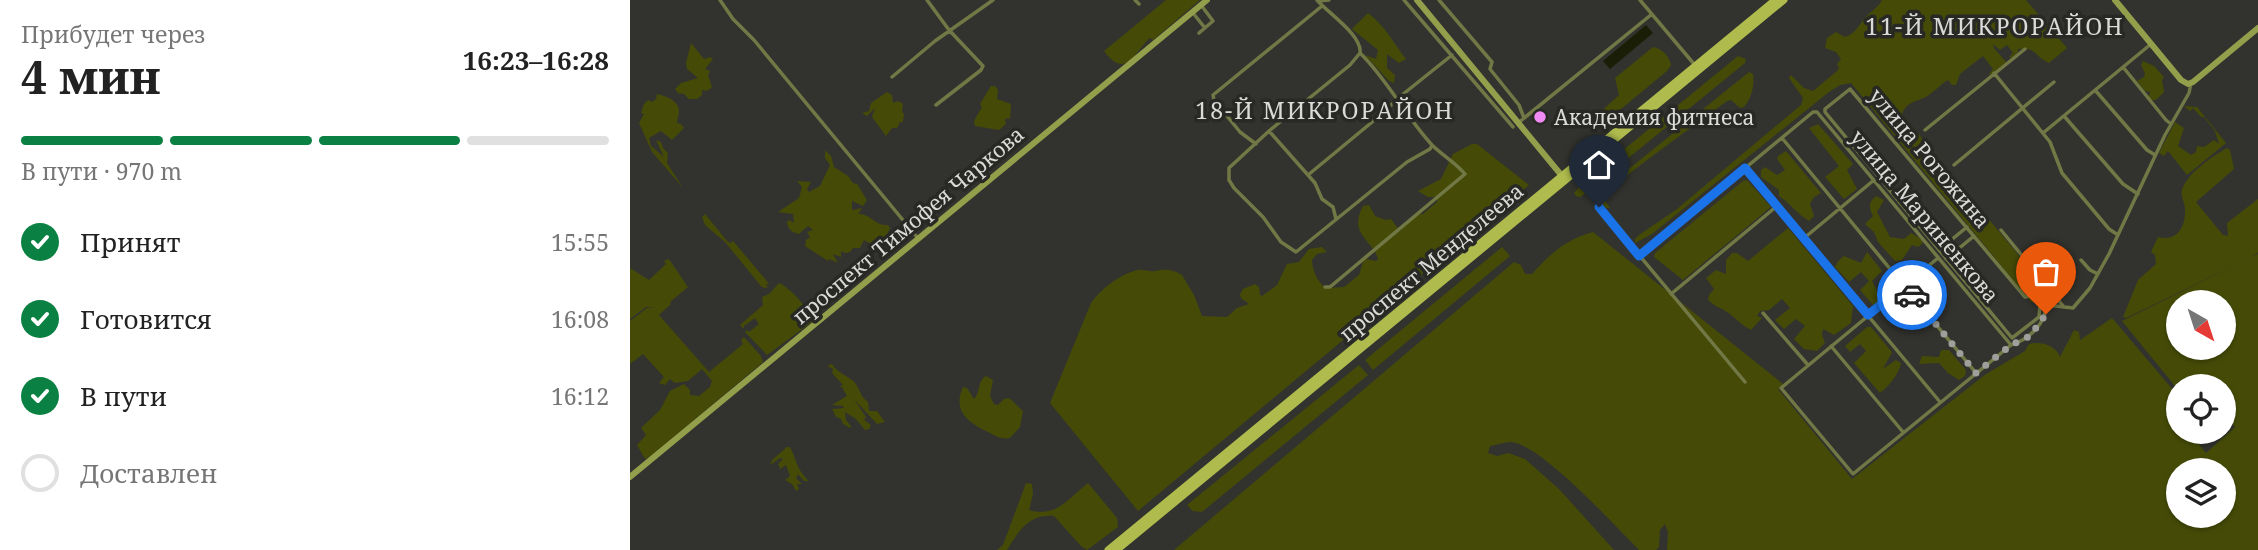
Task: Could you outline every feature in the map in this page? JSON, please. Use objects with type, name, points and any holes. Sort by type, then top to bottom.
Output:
[{"type":"main road","name":"проспект Тимофея Чаркова","points":[[630,477],[1207,0]]},
{"type":"main road","points":[[1417,0],[1515,125],[1562,176]]},
{"type":"main road","name":"проспект Менделеева","points":[[1108,550],[1155,515],[1754,21],[1775,0]]},
{"type":"main road","name":"проспект Менделеева","points":[[1355,350],[1696,65],[1784,0]]},
{"type":"main road","points":[[2115,0],[2181,80],[2190,83],[2258,28]]},
{"type":"main road","name":"проспект Менделеева","points":[[1117,550],[1155,515]]},
{"type":"street","points":[[720,0],[733,19],[754,40],[919,239]]},
{"type":"street","points":[[927,0],[949,30],[983,66],[936,105]]},
{"type":"street","points":[[892,77],[949,30],[993,0]]},
{"type":"street","points":[[1317,0],[1329,0]]},
{"type":"street","points":[[1317,0],[1355,37],[1360,45],[1360,53],[1350,65],[1269,131],[1229,168],[1229,180],[1234,188],[1263,217],[1281,242],[1296,252],[1432,145]]},
{"type":"street","points":[[1404,0],[1515,125],[1652,13]]},
{"type":"street","points":[[1439,0],[1492,62],[1490,69],[1519,105],[1524,118]]},
{"type":"street","points":[[1640,0],[1696,65]]},
{"type":"street","points":[[1199,33],[1213,21],[1201,5]]},
{"type":"street","points":[[1256,144],[1240,132],[1212,98],[1322,6]]},
{"type":"street","points":[[1192,12],[1205,28]]},
{"type":"street","points":[[2043,133],[2151,44]]},
{"type":"street","points":[[1925,130],[2025,49]]},
{"type":"street","points":[[1325,287],[1330,287],[1465,176],[1464,172],[1432,145],[1377,71],[1360,53]]},
{"type":"street","points":[[1308,175],[1452,55]]},
{"type":"street","points":[[2123,67],[2171,124]]},
{"type":"street","points":[[1994,74],[2043,133],[2062,173],[2109,229],[2118,235]]},
{"type":"street","points":[[1954,165],[2054,82]]},
{"type":"street","points":[[1967,227],[1939,250],[2011,338],[2039,317],[2040,305],[2075,307],[2098,274],[2171,124],[2189,93],[2190,83]]},
{"type":"street","name":"улица Рогожина","points":[[1939,250],[1825,112],[1825,109],[1852,89],[2025,297],[2031,297],[2040,305]]},
{"type":"street","points":[[2095,90],[2147,150],[2156,155]]},
{"type":"street","name":"улица Мариненкова","points":[[1782,138],[1813,112],[1818,113],[2011,345]]},
{"type":"street","points":[[2064,116],[2123,184],[2138,194]]},
{"type":"street","points":[[1269,131],[1308,175],[1322,199],[1335,210],[1336,219]]},
{"type":"street","points":[[1639,256],[1782,138],[1976,373]]},
{"type":"street","points":[[1745,168],[1940,402]]},
{"type":"street","points":[[1803,239],[1874,180]]},
{"type":"street","points":[[1671,294],[1777,206]]},
{"type":"street","points":[[1599,207],[1745,382]]},
{"type":"street","points":[[2001,230],[2067,308]]},
{"type":"street","points":[[1946,259],[1974,236]]},
{"type":"street","points":[[1938,258],[1781,388],[1853,474],[2011,345],[2030,336],[2046,314],[2046,305]]},
{"type":"street","points":[[2081,260],[2098,274]]},
{"type":"street","points":[[1763,313],[1808,365]]},
{"type":"street","points":[[1831,346],[1903,432]]},
{"type":"green space","points":[[1166,0],[1200,0],[1153,40],[1150,38],[1130,61],[1118,63],[1112,60],[1104,51]]},
{"type":"green space","points":[[1882,0],[2026,0],[2067,48],[2049,63],[2032,51],[2024,49],[2018,49],[2011,58],[2009,57],[2013,53],[2007,45],[2000,50],[1993,44],[2006,62],[1991,75],[1989,74],[1993,69],[1983,56],[1960,74],[1956,85],[1952,85],[1948,80],[1929,95],[1910,104],[1902,114],[2053,297],[2053,302],[2031,302],[1851,83],[1840,85],[1829,92],[1652,234],[1635,243],[1639,235],[1677,209],[1801,105],[1803,98],[1789,78],[1791,75],[1804,88],[1813,91],[1837,71],[1837,64],[1841,59],[1836,52],[1825,48],[1827,38],[1836,32],[1845,37],[1852,33]]},
{"type":"green space","points":[[1368,13],[1384,29],[1406,59],[1399,63],[1387,54],[1387,68],[1395,75],[1394,83],[1365,55],[1376,59],[1378,50],[1352,29]]},
{"type":"green space","points":[[691,43],[704,59],[713,59],[705,69],[710,71],[708,75],[712,87],[707,91],[702,90],[702,95],[697,99],[689,99],[675,89],[681,83],[698,78],[687,69]]},
{"type":"green space","points":[[1653,47],[1663,51],[1669,59],[1671,65],[1667,71],[1597,126],[1592,122],[1594,118],[1619,95],[1615,78]]},
{"type":"green space","points":[[1738,56],[1746,59],[1745,63],[1588,191],[1580,197],[1576,196],[1574,193],[1583,183]]},
{"type":"green space","points":[[2143,61],[2154,66],[2164,77],[2164,92],[2156,100],[2149,97],[2150,92],[2145,91],[2137,81],[2144,77],[2141,65]]},
{"type":"green space","points":[[1749,72],[1753,74],[1753,87],[1744,107],[1740,108],[1731,100],[1727,101],[1603,195],[1610,208],[1603,206],[1599,193]]},
{"type":"green space","points":[[991,86],[998,90],[997,99],[1011,104],[1010,119],[1005,120],[1006,124],[999,130],[975,126],[974,121]]},
{"type":"green space","points":[[887,92],[892,95],[893,103],[898,101],[903,104],[904,114],[903,122],[900,122],[897,128],[892,128],[886,136],[872,117],[875,108],[867,116],[862,113],[869,111],[871,103]]},
{"type":"green space","points":[[657,94],[675,102],[679,108],[677,123],[684,128],[672,140],[661,131],[649,138],[651,146],[664,157],[656,140],[661,142],[668,153],[667,163],[683,188],[652,152],[639,123],[644,114],[641,113],[644,104],[648,100],[652,102],[656,99]]},
{"type":"green space","points":[[2184,106],[2197,107],[2226,143],[2187,175],[2168,151],[2164,156],[2159,153],[2175,122],[2184,128],[2178,146],[2191,155],[2196,152],[2197,146],[2204,147],[2214,140],[2219,144],[2215,131],[2204,117],[2193,108],[2190,111]]},
{"type":"green space","points":[[1818,124],[1853,164],[1847,170],[1857,189],[1844,199],[1825,177],[1839,166],[1809,128]]},
{"type":"green space","points":[[1477,144],[1529,185],[1138,511],[1050,403],[1095,297],[1112,282],[1131,272],[1169,270],[1182,275],[1202,316],[1227,317],[1237,308],[1249,304],[1241,298],[1243,289],[1255,284],[1262,296],[1277,285],[1287,264],[1299,262],[1309,249],[1322,247],[1327,252],[1317,254],[1312,260],[1316,276],[1326,288],[1344,287],[1359,275],[1366,259],[1378,259],[1358,223],[1363,206],[1369,205],[1375,216],[1391,219],[1400,231],[1415,214],[1423,214],[1437,202],[1437,197],[1428,197],[1418,191],[1441,179],[1453,154]]},
{"type":"green space","points":[[2227,148],[2230,150],[2234,169],[2196,202],[2223,235],[2228,236],[2227,223],[2258,199],[2258,253],[2251,257],[2258,254],[2258,550],[1667,550],[1668,532],[1665,524],[1660,530],[1659,547],[1656,550],[1639,550],[1559,471],[1524,446],[1511,442],[1490,446],[1488,453],[1497,456],[1508,453],[1525,459],[1559,489],[1614,550],[1174,550],[1514,262],[1521,265],[1525,274],[1532,274],[1559,248],[1593,232],[1783,384],[1778,389],[1852,479],[1986,374],[2025,351],[2029,344],[2047,345],[2055,349],[2060,357],[2074,330],[2079,332],[2080,340],[2112,318],[2166,382],[2166,444],[2199,444],[2206,453],[2216,444],[2236,444],[2236,374],[2166,375],[2122,321],[2166,299],[2166,360],[2236,360],[2236,290],[2185,290],[2250,258],[2184,290],[2166,290],[2166,299],[2123,317],[2138,280],[2156,264],[2155,255],[2151,252],[2158,237],[2169,238],[2181,229],[2185,218],[2182,193],[2189,177]]},
{"type":"green space","points":[[825,150],[831,156],[834,167],[857,184],[867,200],[863,206],[852,201],[852,210],[862,208],[858,214],[890,228],[885,239],[880,239],[878,244],[873,245],[864,240],[860,248],[853,248],[845,253],[841,251],[841,257],[833,254],[838,263],[829,259],[828,261],[805,246],[810,237],[807,232],[813,230],[808,226],[799,234],[792,231],[787,222],[789,220],[794,223],[793,214],[778,212],[799,198],[802,187],[797,181],[811,182],[807,189],[809,192],[820,186],[830,165],[825,158]]},
{"type":"green space","points":[[1786,151],[1821,193],[1814,197],[1810,204],[1814,216],[1809,221],[1779,196],[1779,190],[1761,177],[1761,170],[1765,167],[1777,175],[1785,170],[1777,159]]},
{"type":"green space","points":[[1747,180],[1771,207],[1683,280],[1654,257],[1655,253]]},
{"type":"green space","points":[[1876,196],[1884,200],[1877,212],[1890,237],[1904,239],[1911,233],[1923,240],[1918,247],[1912,245],[1902,260],[1895,261],[1865,224],[1873,216],[1870,205]]},
{"type":"green space","points":[[705,214],[728,242],[733,241],[769,287],[761,286],[725,242],[705,225],[702,217]]},
{"type":"green space","points":[[1788,228],[1853,306],[1851,323],[1834,335],[1823,329],[1825,343],[1817,351],[1804,349],[1794,339],[1805,326],[1796,319],[1784,329],[1775,320],[1790,308],[1782,299],[1769,310],[1760,311],[1757,316],[1762,318],[1751,330],[1708,300],[1714,289],[1706,278],[1716,270],[1726,274],[1726,260],[1732,253],[1737,253],[1748,261]]},
{"type":"green space","points":[[1502,247],[1510,256],[1373,370],[1365,360]]},
{"type":"green space","points":[[1867,252],[1882,271],[1872,281],[1882,300],[1873,305],[1860,290],[1869,281],[1861,272],[1849,282],[1835,267],[1844,256],[1861,263]]},
{"type":"green space","points":[[669,259],[688,287],[659,315],[709,372],[743,344],[741,340],[744,337],[763,362],[645,459],[637,445],[646,435],[641,428],[660,410],[670,391],[684,384],[690,390],[690,395],[699,396],[710,387],[712,381],[702,369],[688,381],[675,383],[670,379],[665,385],[659,383],[664,377],[643,354],[630,364],[630,321],[647,308],[655,307],[646,307],[630,319],[630,268],[649,280],[666,264],[664,261]]},
{"type":"green space","points":[[779,283],[799,300],[812,322],[767,355],[745,332],[759,324],[755,318],[744,326],[744,329],[740,325],[763,305],[762,297],[769,294]]},
{"type":"green space","points":[[1867,327],[1871,327],[1892,352],[1883,369],[1896,360],[1901,363],[1893,380],[1880,393],[1854,363],[1866,351],[1860,344],[1850,352],[1845,346]]},
{"type":"green space","points":[[1941,350],[1949,350],[1966,370],[1965,376],[1959,380],[1939,363],[1919,364],[1922,356],[1939,357]]},
{"type":"green space","points":[[832,364],[855,382],[868,402],[869,411],[877,411],[885,422],[877,424],[854,399],[866,417],[864,420],[871,425],[869,429],[865,430],[856,419],[845,412],[850,428],[836,417],[832,409],[844,408],[832,405],[847,396],[842,387],[839,387],[843,385],[832,373],[833,369],[827,366]]},
{"type":"green space","points":[[1359,365],[1368,375],[1202,512],[1193,511],[1187,505]]},
{"type":"green space","points":[[986,376],[993,380],[990,396],[994,404],[998,405],[1009,398],[1023,411],[1020,427],[1010,438],[997,437],[978,426],[967,418],[961,408],[960,395],[963,387],[967,388],[974,399],[981,381]]},
{"type":"green space","points":[[790,447],[799,468],[809,481],[804,481],[797,473],[796,478],[802,484],[797,484],[799,489],[796,491],[792,484],[785,480],[790,476],[786,465],[779,470],[778,464],[783,459],[780,458],[770,465]]},
{"type":"green space","points":[[1026,483],[1032,484],[1033,494],[1029,510],[1038,512],[1061,506],[1088,483],[1117,518],[1118,527],[1087,550],[1054,516],[1038,517],[1026,524],[1007,550],[997,550],[1003,545]]},
{"type":"shaded area","points":[[1646,25],[1653,33],[1610,69],[1603,61]]},
{"type":"way so far","points":[[1912,295],[1976,373],[2011,345],[2030,336],[2046,314]]},
{"type":"place","name":"Академия фитнеса","points":[[1540,117]]},
{"type":"district","name":"11-Й МИКРОРАЙОН","points":[[1995,26]]},
{"type":"district","name":"18-Й МИКРОРАЙОН","points":[[1325,110]]},
{"type":"route","points":[[1599,207],[1639,256],[1745,168],[1868,315],[1904,286],[1912,295]]}]
